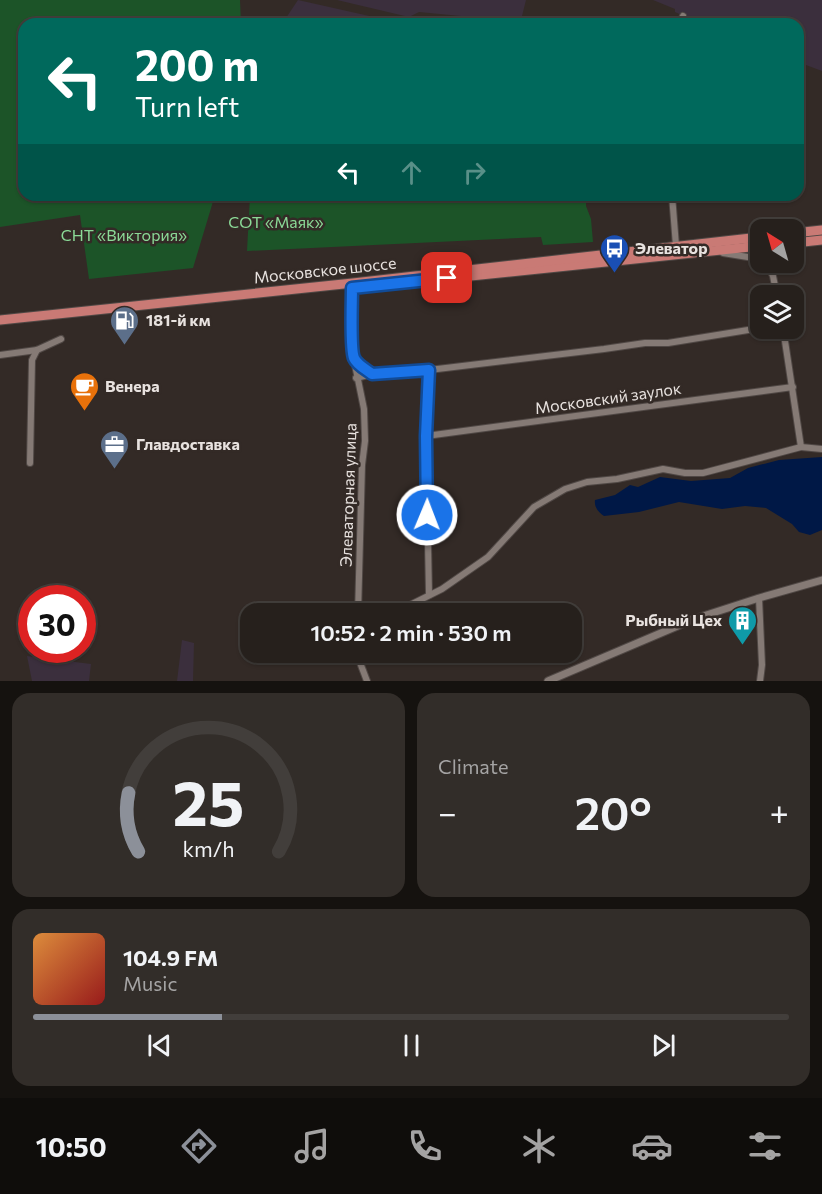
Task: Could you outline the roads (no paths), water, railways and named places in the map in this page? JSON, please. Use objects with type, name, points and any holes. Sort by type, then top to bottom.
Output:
[{"type":"highway","points":[[804,232],[822,230]]},
{"type":"highway","name":"Московское шоссе","points":[[0,320],[750,238]]},
{"type":"highway","points":[[804,242],[822,240]]},
{"type":"highway","name":"Московское шоссе","points":[[0,325],[750,247]]},
{"type":"street","points":[[672,201],[676,246]]},
{"type":"street","points":[[704,251],[750,258]]},
{"type":"street","name":"Элеваторная улица","points":[[352,288],[354,358],[356,378],[364,409],[365,441],[362,465],[358,603]]},
{"type":"street","points":[[356,378],[372,374],[429,370],[645,343],[668,343],[750,331]]},
{"type":"street","points":[[0,355],[37,350],[61,339]]},
{"type":"street","points":[[785,339],[801,447]]},
{"type":"street","points":[[30,463],[32,360],[37,350]]},
{"type":"street","points":[[354,358],[372,374]]},
{"type":"street","points":[[429,370],[426,436],[429,596]]},
{"type":"street","name":"Московский заулок","points":[[426,436],[793,387]]},
{"type":"street","points":[[415,603],[488,558],[534,507],[565,489],[587,482],[663,469],[703,473],[801,447],[822,449]]},
{"type":"street","points":[[548,681],[694,619],[822,580]]},
{"type":"street","points":[[759,598],[762,665],[760,681]]},
{"type":"street","points":[[360,663],[367,681]]},
{"type":"water","points":[[822,457],[822,530],[810,535],[799,532],[792,524],[766,508],[745,506],[722,509],[679,502],[639,512],[604,516],[595,505],[595,500],[615,495],[630,485],[638,487],[660,477],[691,481],[730,478],[748,468],[779,460]]},
{"type":"place","name":"Элеватор","points":[[614,274]]},
{"type":"place","name":"181-й км","points":[[125,346]]},
{"type":"place","name":"Венера","points":[[84,412]]},
{"type":"place","name":"Главдоставка","points":[[115,470]]},
{"type":"place","name":"Рыбный Цех","points":[[743,646]]},
{"type":"park label","name":"СОТ «Маяк»","points":[[276,222]]},
{"type":"park label","name":"СНТ «Виктория»","points":[[124,235]]}]
